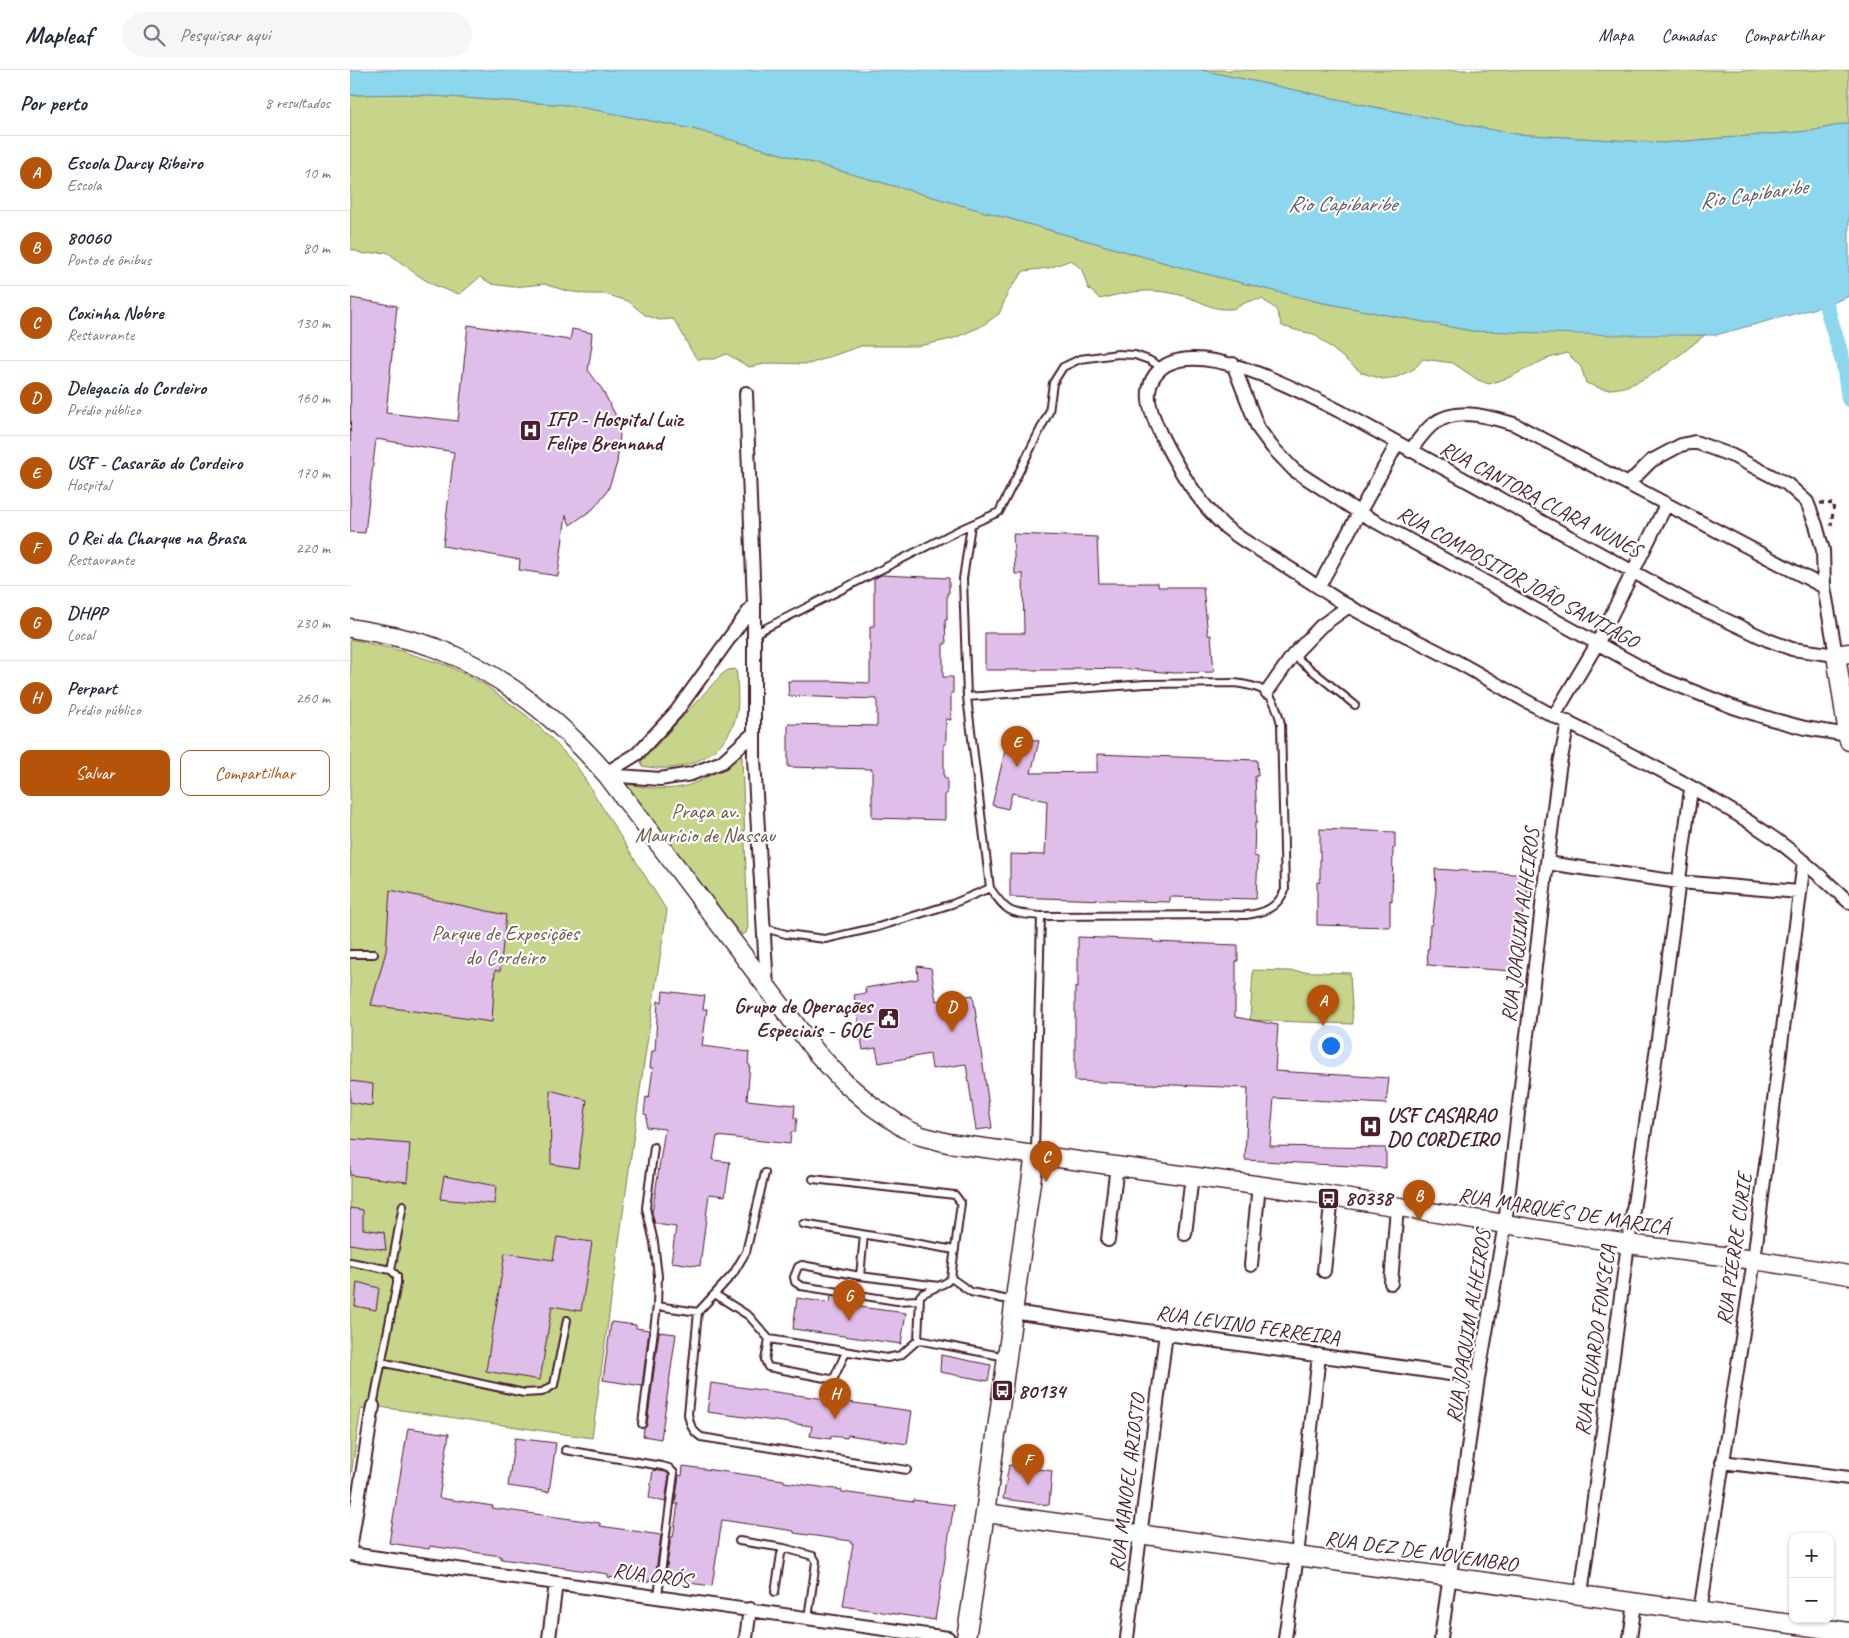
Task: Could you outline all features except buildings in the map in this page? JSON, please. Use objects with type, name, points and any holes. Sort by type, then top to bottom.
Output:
[{"type":"main road","name":"RUA MARQUÊS DE MARICÁ","points":[[350,628],[389,635],[436,648],[485,671],[547,713],[607,774],[816,1052],[843,1081],[872,1106],[904,1128],[922,1136],[948,1143],[1259,1185],[1628,1244],[1849,1274]]},
{"type":"main road","points":[[1842,654],[1849,738]]},
{"type":"main road","points":[[966,1638],[986,1513],[1035,1154]]},
{"type":"main road","name":"RUA DEZ DE NOVEMBRO","points":[[986,1513],[1849,1632]]},
{"type":"street","name":"RUA CANTORA CLARA NUNES","points":[[1160,367],[1177,360],[1192,358],[1233,364],[1301,392],[1345,414],[1690,603],[1768,640],[1792,649],[1842,654]]},
{"type":"street","name":"RUA COMPOSITOR JOÃO SANTIAGO","points":[[1233,364],[1258,428],[1272,447],[1294,470],[1360,513],[1662,679],[1733,707],[1805,728],[1849,738]]},
{"type":"street","points":[[1160,367],[1150,382],[1148,396],[1158,428],[1175,465],[1223,525],[1256,548],[1350,606],[1451,659],[1502,689],[1692,788],[1775,838],[1849,902]]},
{"type":"street","points":[[746,393],[754,604],[754,732],[767,988]]},
{"type":"street","points":[[1410,451],[1434,424],[1449,417],[1467,414],[1514,424],[1824,587]]},
{"type":"street","points":[[1628,483],[1651,461],[1681,445],[1695,442],[1759,468],[1787,484],[1807,502],[1816,526],[1823,550],[1824,587],[1842,654]]},
{"type":"street","points":[[1319,586],[1397,444]]},
{"type":"street","points":[[1554,716],[1597,644],[1666,505]]},
{"type":"street","points":[[607,774],[637,754],[676,712],[754,604]]},
{"type":"street","points":[[1267,692],[1293,655],[1321,626],[1350,606]]},
{"type":"street","name":"RUA JOAQUIM ALHEIROS","points":[[1441,1638],[1466,1475],[1478,1378],[1505,1224],[1547,863],[1559,769],[1568,722]]},
{"type":"street","points":[[607,774],[660,779],[691,774],[722,762],[754,732]]},
{"type":"street","name":"RUA EDUARDO FONSECA","points":[[1581,1595],[1692,788]]},
{"type":"street","name":"RUA PIERRE CURIE","points":[[1700,1612],[1754,1260],[1804,862]]},
{"type":"street","points":[[1547,863],[1679,882],[1799,892]]},
{"type":"street","points":[[1108,1240],[1117,1165]]},
{"type":"street","points":[[1185,1234],[1192,1176]]},
{"type":"street","points":[[1251,1266],[1259,1185]]},
{"type":"street","points":[[1324,1271],[1332,1196]]},
{"type":"street","points":[[1391,1283],[1397,1207]]},
{"type":"street","name":"RUA LEVINO FERREIRA","points":[[1013,1306],[1166,1333],[1478,1378]]},
{"type":"street","name":"RUA MANOEL ARIOSTO","points":[[1127,1638],[1166,1333]]},
{"type":"street","points":[[1285,1638],[1297,1556],[1319,1355]]},
{"type":"street","points":[[350,1550],[373,1406]]},
{"type":"street","points":[[1722,1462],[1849,1478]]},
{"type":"street","name":"RUA ORÓS","points":[[350,1554],[948,1638]]},
{"type":"street","points":[[549,1638],[556,1583]]},
{"type":"street","points":[[1630,1638],[1635,1603]]},
{"type":"street","points":[[746,1638],[750,1609]]},
{"type":"lane","points":[[754,634],[971,524],[999,512],[1049,412],[1053,383],[1063,367],[1080,359],[1118,354],[1135,355],[1149,360],[1160,367]]},
{"type":"lane","points":[[967,697],[1146,684],[1235,683],[1252,686],[1267,692],[1276,704],[1281,724],[1285,890],[1282,898],[1274,907],[1260,914],[1246,915],[1041,916],[1012,913],[1002,906],[990,888],[967,697],[964,579],[971,524]]},
{"type":"lane","points":[[1293,655],[1356,705]]},
{"type":"lane","points":[[764,928],[786,934],[825,939],[888,924],[952,904],[990,888]]},
{"type":"lane","points":[[1035,1154],[1041,916]]},
{"type":"lane","points":[[350,954],[374,954]]},
{"type":"lane","points":[[642,1424],[657,1306],[658,1276],[646,1208],[654,1147]]},
{"type":"lane","points":[[765,1173],[746,1252],[733,1274],[716,1295],[698,1312],[688,1414],[690,1424],[694,1432],[701,1437],[907,1470]]},
{"type":"lane","points":[[716,1295],[750,1316],[769,1339],[887,1358],[901,1355],[918,1340],[919,1300],[922,1294],[947,1282],[951,1278],[960,1203],[955,1195],[813,1179]]},
{"type":"lane","points":[[391,1270],[403,1205]]},
{"type":"lane","points":[[803,1224],[955,1250]]},
{"type":"lane","points":[[860,1276],[864,1235]]},
{"type":"lane","points":[[350,1262],[391,1270],[396,1276],[397,1283],[373,1406]]},
{"type":"lane","points":[[919,1300],[897,1301],[801,1286],[795,1282],[794,1277],[798,1267],[802,1265],[860,1276],[939,1286]]},
{"type":"lane","points":[[951,1278],[971,1292],[1013,1306]]},
{"type":"lane","points":[[657,1306],[698,1312]]},
{"type":"lane","points":[[381,1362],[524,1393],[542,1392],[554,1385],[567,1320]]},
{"type":"lane","points":[[769,1339],[765,1360],[768,1367],[830,1379],[834,1378],[846,1352]]},
{"type":"lane","points":[[918,1340],[1006,1357]]},
{"type":"lane","points":[[565,1450],[662,1466],[669,1468],[674,1473],[658,1596]]},
{"type":"lane","points":[[739,1541],[784,1548],[813,1556],[816,1561],[808,1618]]},
{"type":"lane","points":[[775,1592],[781,1554],[784,1548]]},
{"type":"green space","points":[[1201,70],[1849,70],[1849,123],[1810,131],[1663,143],[1514,134],[1384,109]]},
{"type":"green space","points":[[403,94],[569,105],[693,129],[1194,271],[1319,302],[1472,331],[1705,335],[1658,371],[1631,385],[1617,388],[1604,389],[1586,383],[1581,367],[1567,353],[1546,359],[1510,377],[1489,384],[1478,380],[1453,363],[1423,359],[1414,369],[1397,377],[1383,379],[1362,373],[1314,334],[1282,326],[1276,309],[1262,299],[1249,301],[1232,309],[1224,309],[1190,298],[1156,291],[1134,292],[1100,299],[1088,288],[1082,270],[1071,260],[1049,268],[1024,271],[1009,290],[999,314],[980,327],[952,339],[919,346],[861,346],[809,364],[771,363],[749,367],[727,354],[714,359],[697,359],[673,319],[659,320],[645,315],[628,301],[605,294],[567,291],[544,284],[513,287],[492,284],[480,277],[460,294],[430,283],[387,252],[364,254],[350,249],[350,95]]},
{"type":"green space","name":"Parque de Exposições do Cordeiro","points":[[350,639],[398,650],[449,666],[485,685],[526,715],[576,765],[667,911],[641,1083],[592,1438],[373,1406],[366,1410],[361,1409],[350,1482]]},
{"type":"green space","name":"Praça av. Maurício de Nassau","points":[[735,669],[737,674],[737,713],[732,728],[724,741],[701,759],[687,765],[672,768],[642,766],[641,762],[721,675],[728,670]]},
{"type":"green space","name":"Praça av. Maurício de Nassau","points":[[738,755],[742,757],[748,927],[746,933],[742,935],[627,786],[628,784],[661,789],[687,786],[711,775]]},
{"type":"green space","points":[[1253,970],[1350,973],[1353,1024],[1250,1020]]},
{"type":"water","name":"Rio Capibaribe","points":[[350,70],[1201,70],[1384,109],[1514,134],[1663,143],[1810,131],[1849,123],[1849,296],[1827,305],[1716,335],[1621,335],[1472,331],[1319,302],[1194,271],[693,129],[569,105],[403,94],[350,95]]},
{"type":"waterway","points":[[1820,285],[1844,365],[1849,399]]},
{"type":"place","name":"IFP - Hospital Luiz Felipe Brennand","points":[[530,431]]},
{"type":"place","name":"USF - Casarão do Cordeiro","points":[[1017,767]]},
{"type":"place","name":"Grupo de Operações Especiais - GOE","points":[[888,1018]]},
{"type":"place","name":"Escola Darcy Ribeiro","points":[[1323,1026]]},
{"type":"place","name":"Delegacia do Cordeiro","points":[[952,1032]]},
{"type":"place","name":"USF CASARAO DO CORDEIRO","points":[[1371,1127]]},
{"type":"place","name":"Coxinha Nobre","points":[[1046,1182]]},
{"type":"place","name":"80338","points":[[1329,1198]]},
{"type":"place","name":"80060","points":[[1419,1221]]},
{"type":"place","name":"DHPP","points":[[849,1321]]},
{"type":"place","name":"80134","points":[[1002,1391]]},
{"type":"place","name":"Perpart","points":[[835,1419]]},
{"type":"place","name":"O Rei da Charque na Brasa","points":[[1028,1485]]}]
